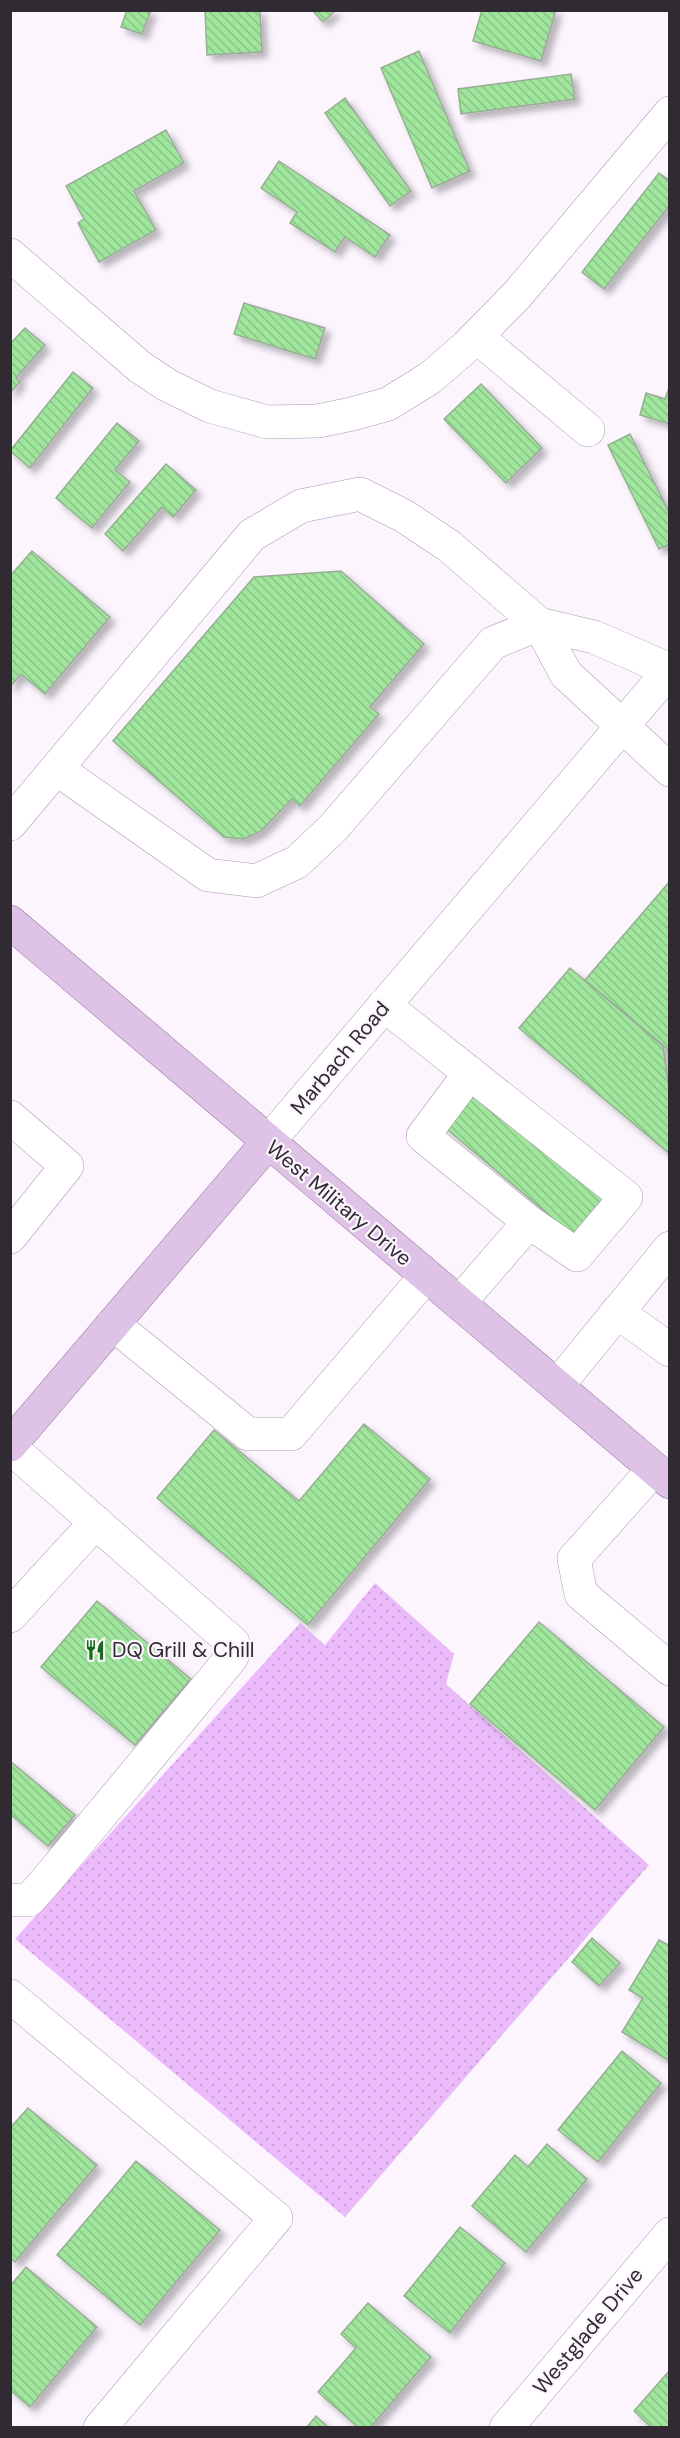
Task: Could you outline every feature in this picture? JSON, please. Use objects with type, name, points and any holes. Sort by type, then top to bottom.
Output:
[{"type":"main road","name":"West Military Drive","points":[[10,922],[662,1475]]},
{"type":"main road","name":"Marbach Road","points":[[10,1446],[268,1142]]},
{"type":"street","points":[[10,255],[140,367],[167,385],[210,406],[267,422],[318,420],[388,404],[430,378],[477,337],[517,295],[669,113]]},
{"type":"street","points":[[477,337],[588,430]]},
{"type":"street","points":[[10,824],[252,536],[301,506],[360,494],[404,516],[449,546],[539,624],[566,674],[669,770]]},
{"type":"street","points":[[57,769],[208,875],[256,881],[297,862],[333,828],[493,643],[539,624],[594,637],[669,670]]},
{"type":"street","name":"Marbach Road","points":[[268,1142],[669,670]]},
{"type":"street","points":[[384,1005],[470,1073],[626,1197],[577,1255],[529,1222],[423,1136],[470,1073]]},
{"type":"street","points":[[10,1117],[67,1166],[10,1238]]},
{"type":"street","points":[[459,1304],[529,1222]]},
{"type":"street","points":[[557,1386],[669,1248]]},
{"type":"street","points":[[113,1324],[248,1434],[291,1434],[426,1276]]},
{"type":"street","points":[[617,1312],[669,1350]]},
{"type":"street","points":[[10,1446],[233,1643],[232,1657],[46,1881],[29,1900],[10,1900]]},
{"type":"street","points":[[662,1475],[574,1559],[581,1594],[669,1669]]},
{"type":"street","points":[[11,1616],[96,1522]]},
{"type":"street","points":[[10,1996],[276,2218],[100,2427]]},
{"type":"street","name":"Westglade Drive","points":[[506,2427],[669,2234]]},
{"type":"shaded area","points":[[375,1583],[454,1654],[446,1684],[649,1865],[345,2217],[15,1939],[300,1623],[325,1645]]},
{"type":"building","points":[[127,10],[151,10],[142,34],[121,27]]},
{"type":"building","points":[[205,10],[260,10],[262,52],[207,55]]},
{"type":"building","points":[[312,10],[336,10],[323,22]]},
{"type":"building","points":[[482,10],[556,10],[541,61],[473,41]]},
{"type":"building","points":[[419,51],[470,171],[432,188],[381,68]]},
{"type":"building","points":[[571,74],[575,99],[461,114],[458,89]]},
{"type":"building","points":[[345,98],[411,191],[390,206],[325,113]]},
{"type":"building","points":[[166,130],[184,163],[134,191],[156,230],[99,262],[78,223],[84,219],[66,186]]},
{"type":"building","points":[[279,161],[390,235],[375,257],[345,237],[335,252],[290,223],[297,212],[261,188]]},
{"type":"building","points":[[659,173],[670,181],[670,205],[604,289],[582,272]]},
{"type":"building","points":[[244,303],[325,328],[315,359],[234,334]]},
{"type":"building","points":[[25,328],[45,345],[16,378],[20,382],[10,393],[10,344]]},
{"type":"building","points":[[73,372],[93,388],[30,468],[10,451]]},
{"type":"building","points":[[481,384],[542,448],[506,483],[444,419]]},
{"type":"building","points":[[670,385],[670,424],[640,415],[646,393],[665,399]]},
{"type":"building","points":[[117,423],[139,441],[115,470],[130,482],[92,528],[56,498]]},
{"type":"building","points":[[630,434],[670,514],[670,544],[659,549],[608,445]]},
{"type":"building","points":[[166,464],[196,490],[173,517],[162,507],[123,551],[105,534]]},
{"type":"building","points":[[32,551],[110,617],[45,694],[21,674],[10,687],[10,576]]},
{"type":"building","points":[[341,571],[424,644],[370,707],[379,714],[300,806],[292,799],[261,831],[244,839],[224,837],[113,741],[254,577]]},
{"type":"building","points":[[670,881],[670,1051],[585,980]]},
{"type":"building","points":[[570,968],[663,1046],[670,1096],[670,1154],[519,1028]]},
{"type":"building","points":[[465,1084],[603,1199],[574,1236],[436,1120]]},
{"type":"building","points":[[364,1424],[430,1479],[308,1625],[157,1498],[214,1430],[299,1501]]},
{"type":"building","points":[[97,1601],[191,1679],[135,1745],[41,1667]]},
{"type":"building","points":[[539,1622],[664,1727],[595,1810],[470,1704]]},
{"type":"building","points":[[10,1761],[75,1815],[48,1846],[10,1814]]},
{"type":"building","points":[[592,1938],[620,1963],[599,1986],[572,1962]]},
{"type":"building","points":[[659,1940],[670,1946],[670,2061],[622,2032],[643,1998],[629,1990]]},
{"type":"building","points":[[622,2051],[661,2083],[598,2162],[558,2130]]},
{"type":"building","points":[[28,2108],[97,2165],[15,2262],[10,2258],[10,2128]]},
{"type":"building","points":[[547,2144],[587,2179],[526,2252],[472,2206],[515,2155],[528,2167]]},
{"type":"building","points":[[136,2161],[220,2230],[140,2325],[57,2255]]},
{"type":"building","points":[[460,2227],[505,2263],[450,2333],[404,2296]]},
{"type":"building","points":[[26,2267],[97,2327],[30,2407],[10,2390],[10,2286]]},
{"type":"building","points":[[368,2303],[431,2357],[370,2428],[359,2428],[318,2392],[356,2348],[341,2334]]},
{"type":"building","points":[[670,2370],[670,2428],[652,2428],[634,2411]]},
{"type":"building","points":[[316,2416],[329,2428],[306,2428]]},
{"type":"place","name":"DQ Grill & Chill","points":[[95,1650]]}]
